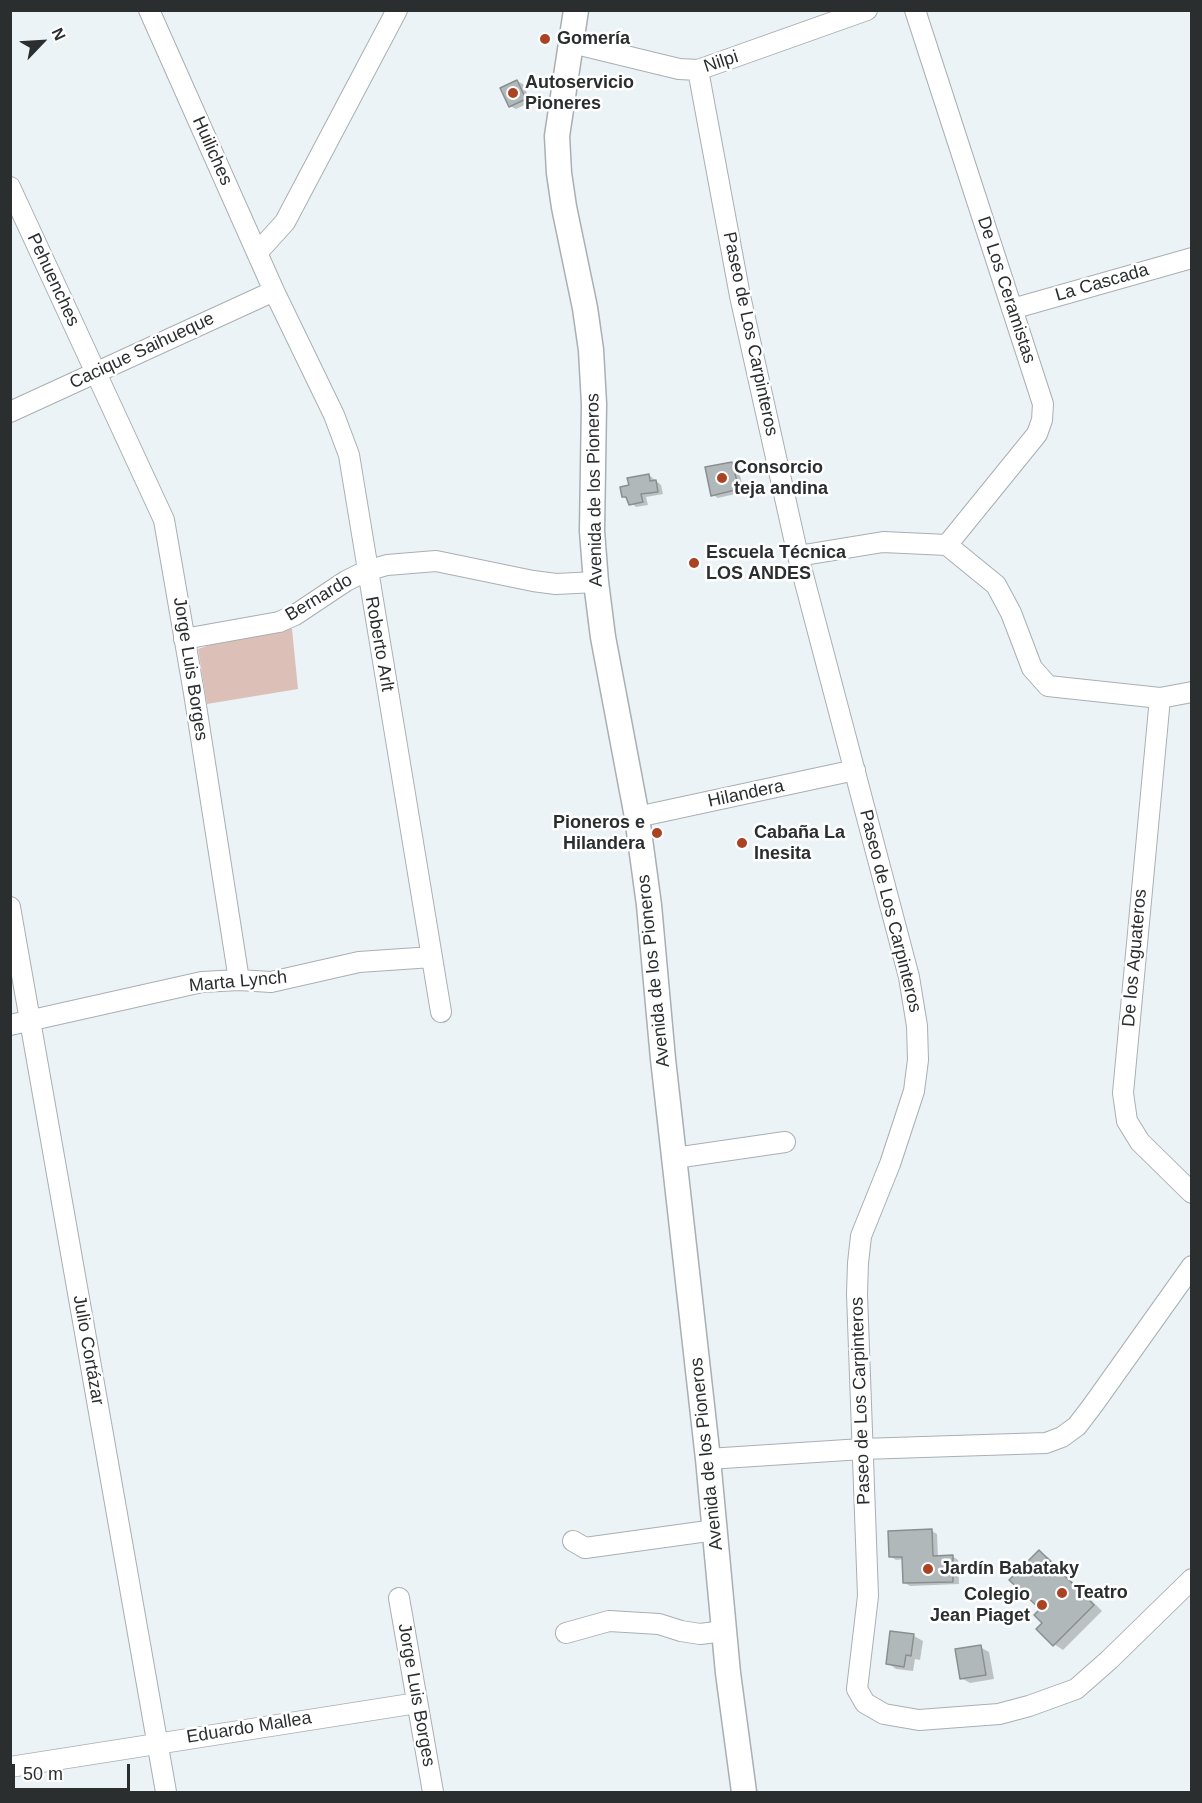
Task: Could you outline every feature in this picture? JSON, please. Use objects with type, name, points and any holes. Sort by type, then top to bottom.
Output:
[{"type":"main road","name":"Avenida de los Pioneros","points":[[576,10],[557,136],[559,173],[591,350],[594,404],[592,531],[596,582],[603,637],[637,817],[649,905],[663,1059],[708,1459],[724,1630],[744,1792]]},
{"type":"street","name":"Huiliches","points":[[149,10],[274,291]]},
{"type":"street","points":[[257,253],[285,222],[397,10]]},
{"type":"street","name":"Nilpi","points":[[572,43],[679,69],[698,70],[867,10]]},
{"type":"street","name":"De Los Ceramistas","points":[[915,10],[1043,404],[1042,420],[1037,434],[947,545]]},
{"type":"street","name":"Paseo de Los Carpinteros","points":[[698,70],[740,296],[798,555],[909,976],[917,1026],[918,1060],[914,1091],[890,1164],[861,1236],[857,1294],[868,1596],[857,1689],[865,1702],[884,1714],[919,1720],[999,1714],[1029,1706],[1076,1689],[1109,1660],[1191,1579]]},
{"type":"street","name":"Pehuenches","points":[[10,188],[96,372]]},
{"type":"street","name":"La Cascada","points":[[1012,309],[1191,258]]},
{"type":"street","name":"Cacique Saihueque","points":[[10,412],[274,291]]},
{"type":"street","name":"Roberto Arlt","points":[[274,291],[334,415],[349,455],[366,571],[441,1012]]},
{"type":"street","name":"Jorge Luis Borges","points":[[96,372],[164,520],[238,980]]},
{"type":"street","points":[[798,555],[883,542],[947,545],[996,585],[1011,613],[1032,668],[1048,686],[1160,698],[1191,692]]},
{"type":"street","name":"Bernardo","points":[[184,639],[279,622],[295,615],[346,581],[366,571],[387,565],[436,561],[533,581],[556,584],[596,582]]},
{"type":"street","name":"De los Aguateros","points":[[1160,698],[1123,1093],[1127,1121],[1140,1142],[1191,1193]]},
{"type":"street","name":"Hilandera","points":[[637,817],[855,770]]},
{"type":"street","name":"Julio Cortázar","points":[[10,907],[166,1792]]},
{"type":"street","name":"Marta Lynch","points":[[10,1025],[32,1022],[202,982],[238,980],[271,982],[359,962],[432,957]]},
{"type":"street","points":[[675,1158],[785,1142]]},
{"type":"street","points":[[708,1459],[862,1449],[1046,1443],[1062,1437],[1077,1426],[1093,1405],[1191,1266]]},
{"type":"street","points":[[573,1541],[585,1548],[715,1530]]},
{"type":"street","name":"Jorge Luis Borges","points":[[399,1598],[433,1792]]},
{"type":"street","points":[[566,1633],[609,1621],[658,1624],[700,1634],[724,1630]]},
{"type":"street","name":"Eduardo Mallea","points":[[10,1767],[417,1703]]},
{"type":"shaded area","points":[[279,622],[292,629],[298,689],[207,704],[198,649]]},
{"type":"building","name":"Autoservicio Pioneres","points":[[517,80],[526,99],[509,107],[500,88]]},
{"type":"building","name":"Consorcio teja andina","points":[[732,462],[739,489],[711,496],[705,467]]},
{"type":"building","points":[[649,474],[650,481],[656,480],[658,492],[641,494],[643,502],[629,505],[626,497],[622,497],[620,487],[629,485],[627,478]]},
{"type":"building","points":[[932,1529],[933,1556],[953,1555],[953,1582],[903,1583],[902,1557],[889,1557],[888,1531]]},
{"type":"building","points":[[1039,1550],[1094,1605],[1053,1646],[1036,1629],[1042,1623],[1034,1615],[1040,1609],[1009,1580]]},
{"type":"building","points":[[890,1631],[914,1634],[911,1656],[906,1655],[904,1667],[886,1664]]},
{"type":"building","points":[[981,1645],[986,1675],[960,1679],[955,1649]]},
{"type":"place","name":"Gomería","points":[[545,39]]},
{"type":"place","name":"Autoservicio Pioneres","points":[[513,93]]},
{"type":"place","name":"Consorcio teja andina","points":[[722,478]]},
{"type":"place","name":"Escuela Técnica LOS ANDES","points":[[694,563]]},
{"type":"place","name":"Pioneros e Hilandera","points":[[657,833]]},
{"type":"place","name":"Cabaña La Inesita","points":[[742,843]]},
{"type":"place","name":"Jardín Babataky","points":[[928,1569]]},
{"type":"place","name":"Teatro","points":[[1062,1593]]},
{"type":"place","name":"Colegio Jean Piaget","points":[[1042,1605]]}]
